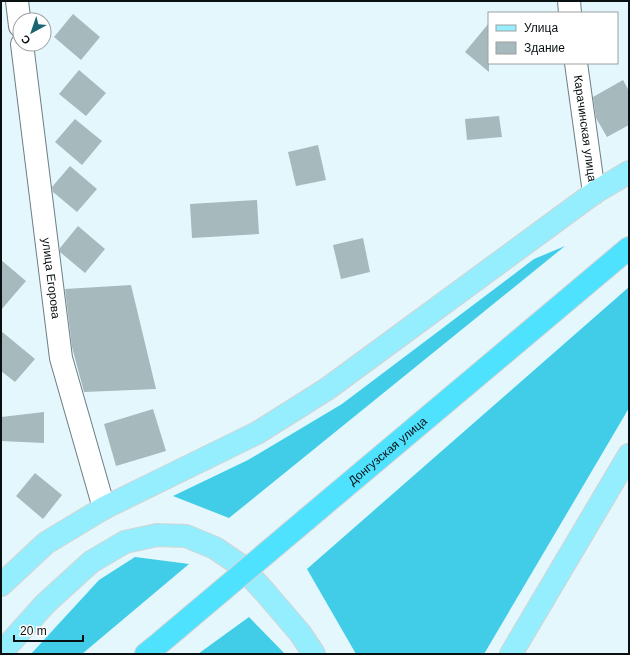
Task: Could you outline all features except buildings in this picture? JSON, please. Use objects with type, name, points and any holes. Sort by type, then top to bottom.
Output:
[{"type":"highway","name":"Донгузская улица","points":[[154,648],[629,248]]},
{"type":"main road","points":[[1,585],[46,543],[104,508],[257,433],[327,389],[594,193],[629,172]]},
{"type":"main road","points":[[512,654],[629,455]]},
{"type":"main road","points":[[1,653],[45,604],[91,562],[125,542],[157,535],[186,536],[215,548],[240,565],[300,633],[314,654]]},
{"type":"street","points":[[17,1],[18,12]]},
{"type":"street","points":[[570,1],[570,12]]},
{"type":"street","name":"улица Егорова","points":[[23,52],[61,358],[104,508]]},
{"type":"street","name":"Карачинская улица","points":[[576,64],[594,193]]},
{"type":"shaded area","points":[[565,246],[229,518],[173,496],[248,460],[342,404],[534,259]]},
{"type":"shaded area","points":[[629,287],[629,408],[484,654],[356,654],[307,569]]},
{"type":"shaded area","points":[[135,557],[189,564],[82,654],[31,654],[99,580]]},
{"type":"shaded area","points":[[249,617],[285,654],[198,654]]}]
